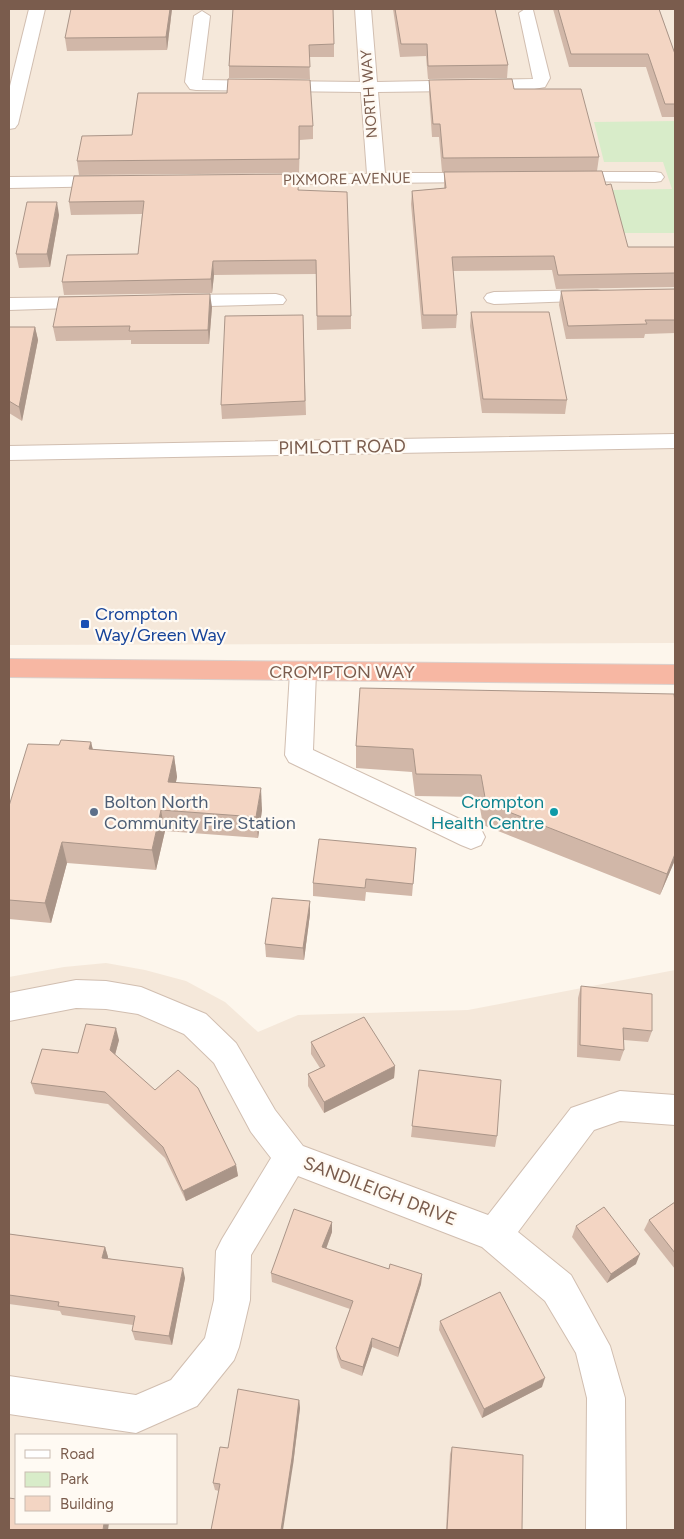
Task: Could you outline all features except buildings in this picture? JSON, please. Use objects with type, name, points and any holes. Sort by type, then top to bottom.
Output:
[{"type":"highway","name":"CROMPTON WAY","points":[[9,668],[675,675]]},
{"type":"street","points":[[9,124],[37,9]]},
{"type":"street","name":"NORTH WAY","points":[[363,9],[376,178]]},
{"type":"street","points":[[202,16],[193,82],[196,85],[368,88],[530,85],[539,83],[542,78],[527,13]]},
{"type":"street","points":[[547,177],[655,177]]},
{"type":"street","name":"PIXMORE AVENUE","points":[[240,180],[497,178]]},
{"type":"street","points":[[9,183],[124,182]]},
{"type":"street","points":[[494,298],[618,296]]},
{"type":"street","points":[[157,302],[276,300]]},
{"type":"street","points":[[9,304],[118,302]]},
{"type":"street","name":"PIMLOTT ROAD","points":[[9,453],[675,440]]},
{"type":"street","points":[[303,672],[299,755],[471,838]]},
{"type":"street","name":"SANDILEIGH DRIVE","points":[[9,1007],[76,994],[106,995],[141,1001],[195,1024],[225,1053],[263,1121],[291,1157],[494,1235],[558,1288],[592,1346],[606,1398],[606,1530]]},
{"type":"street","points":[[494,1235],[582,1119],[620,1106],[675,1110]]},
{"type":"street","points":[[9,1395],[136,1414],[184,1393],[221,1347],[232,1300],[234,1251],[291,1157]]},
{"type":"shaded area","points":[[9,9],[675,9],[675,643],[9,645]]},
{"type":"shaded area","points":[[106,963],[145,970],[186,981],[225,1002],[258,1032],[298,1015],[468,1010],[675,970],[675,1530],[9,1530],[9,977],[64,967]]},
{"type":"green space","points":[[675,121],[675,233],[622,233],[610,190],[672,189],[663,162],[604,162],[594,122]]},
{"type":"place","name":"Crompton Way/Green Way","points":[[85,624]]},
{"type":"place","name":"Bolton North Community Fire Station","points":[[94,812]]},
{"type":"place","name":"Crompton Health Centre","points":[[554,812]]}]
